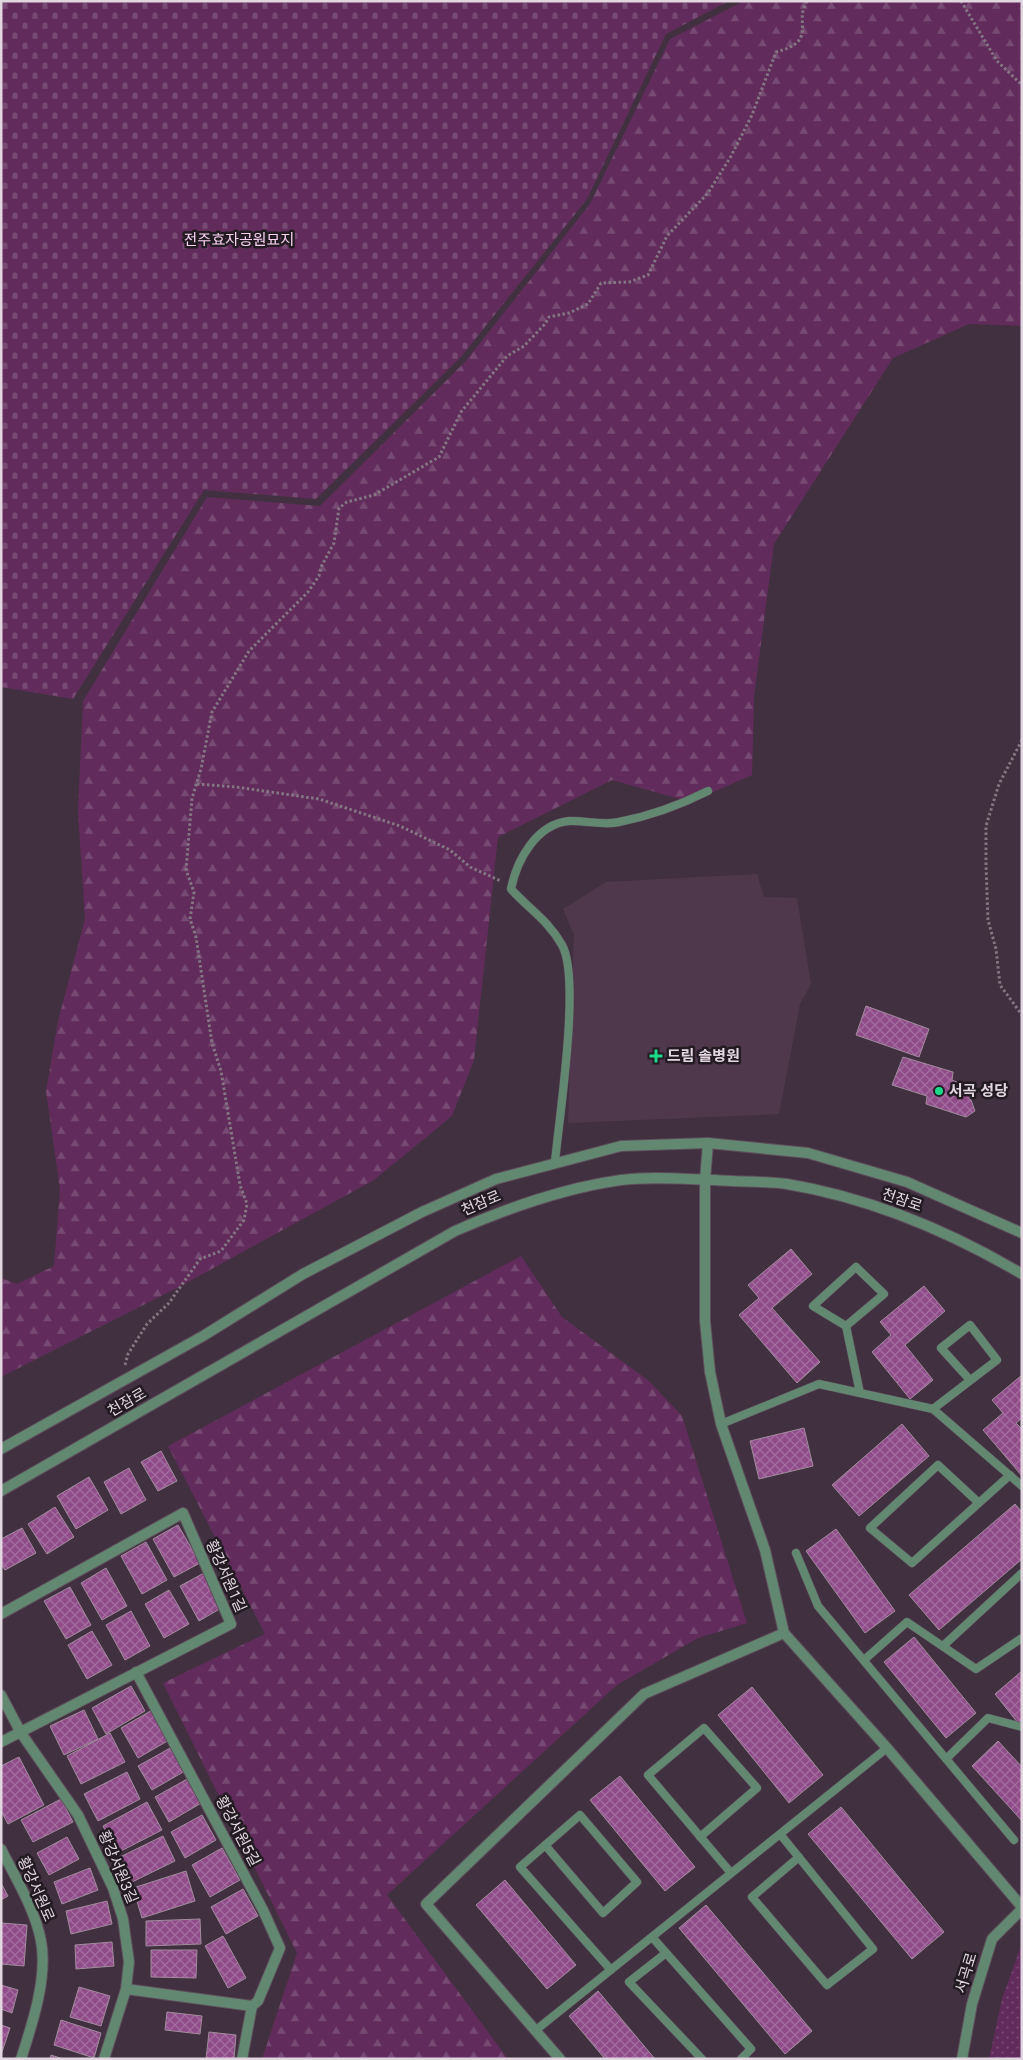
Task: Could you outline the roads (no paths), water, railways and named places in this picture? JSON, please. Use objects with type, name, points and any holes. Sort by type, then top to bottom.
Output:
[{"type":"street","name":"천잠로","points":[[1,1449],[203,1336],[302,1274],[422,1212],[496,1179],[621,1146],[708,1142],[808,1153],[907,1182],[1022,1233]]},
{"type":"street","points":[[708,1142],[705,1180],[705,1320],[710,1372],[721,1424],[765,1550],[784,1633],[887,1748],[1022,1908]]},
{"type":"street","name":"천잠로","points":[[1,1491],[455,1231],[509,1207],[621,1180],[705,1180],[786,1184],[839,1196],[903,1214],[977,1248],[1022,1274]]},
{"type":"street","name":"황강서원1길","points":[[1,1614],[183,1513],[231,1624],[1,1742]]},
{"type":"street","points":[[560,2059],[426,1904],[644,1694],[784,1633]]},
{"type":"street","name":"황강서원5길","points":[[136,1672],[264,1910],[280,1948],[258,2001],[252,2006],[242,2059]]},
{"type":"street","points":[[1,1695],[21,1733]]},
{"type":"street","name":"황강서원3길","points":[[21,1733],[78,1815],[114,1888],[123,1919],[129,1962],[126,1989],[104,2059]]},
{"type":"street","name":"황강서원로","points":[[1,1849],[33,1913],[42,1943],[42,1970],[35,2017],[21,2059]]},
{"type":"street","name":"서곡로","points":[[962,2059],[972,2004],[992,1938],[1022,1908]]},
{"type":"street","points":[[126,1989],[252,2006]]},
{"type":"lane","points":[[555,1162],[566,1062],[570,968],[563,946],[545,919],[512,888],[523,854],[546,828],[568,821],[616,823],[678,805],[708,790]]},
{"type":"lane","points":[[846,1326],[884,1294],[856,1267],[813,1306],[846,1326],[860,1393]]},
{"type":"lane","points":[[933,1409],[997,1360],[970,1326],[941,1348],[970,1380]]},
{"type":"lane","points":[[721,1424],[819,1384],[933,1409],[1022,1486]]},
{"type":"lane","points":[[978,1503],[938,1465],[870,1528],[912,1563],[1010,1475]]},
{"type":"lane","points":[[796,1553],[818,1606],[1014,1840]]},
{"type":"lane","points":[[943,1646],[1022,1573]]},
{"type":"lane","points":[[864,1660],[907,1622],[976,1669],[1022,1638]]},
{"type":"lane","points":[[946,1759],[988,1718],[1022,1727]]},
{"type":"lane","points":[[700,1837],[757,1788],[704,1728],[648,1775],[700,1837],[731,1873]]},
{"type":"lane","points":[[536,2030],[887,1748]]},
{"type":"lane","points":[[545,1845],[602,1913],[637,1882],[580,1815],[545,1845],[520,1867],[611,1970]]},
{"type":"lane","points":[[780,1834],[799,1857],[873,1949],[828,1985],[752,1897],[799,1857]]},
{"type":"lane","points":[[652,1937],[751,2050],[742,2059]]},
{"type":"lane","points":[[666,1952],[628,1982],[702,2059]]},
{"type":"place","name":"드림 솔병원","points":[[656,1056]]},
{"type":"place","name":"서곡 성당","points":[[939,1091]]},
{"type":"park label","name":"전주효자공원묘지","points":[[239,240]]}]
